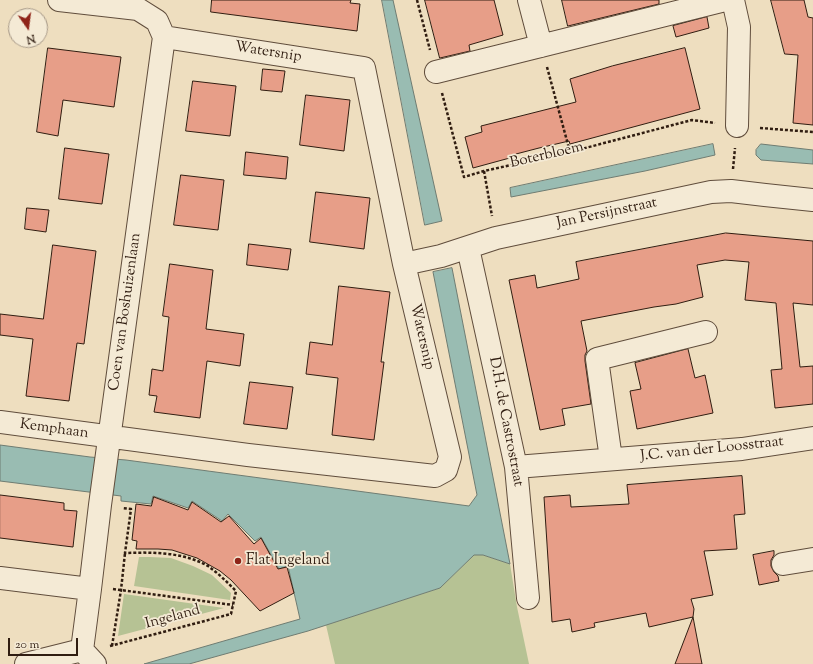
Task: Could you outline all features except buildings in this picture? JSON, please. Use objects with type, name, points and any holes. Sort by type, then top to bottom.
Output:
[{"type":"street","points":[[59,0],[138,9],[157,21],[164,37]]},
{"type":"street","points":[[529,0],[541,46]]},
{"type":"street","points":[[436,72],[725,0]]},
{"type":"street","points":[[733,0],[739,27],[737,126]]},
{"type":"street","name":"Watersnip","points":[[108,446],[248,455],[435,476],[446,470],[450,457],[404,264],[364,68],[164,37]]},
{"type":"street","name":"Coen van Boshuizenlaan","points":[[88,657],[90,588],[100,501],[164,37]]},
{"type":"street","name":"Jan Persijnstraat","points":[[404,264],[441,256],[496,238],[711,192],[731,191],[813,200]]},
{"type":"street","name":"D.H. de Castrostraat","points":[[468,248],[516,466],[528,598]]},
{"type":"street","points":[[611,459],[598,359],[706,332]]},
{"type":"street","name":"Kemphaan","points":[[0,422],[108,446]]},
{"type":"street","name":"J.C. van der Loosstraat","points":[[516,466],[742,449],[813,438]]},
{"type":"street","points":[[783,564],[813,559]]},
{"type":"street","points":[[0,578],[90,588]]},
{"type":"street","points":[[26,664],[88,657]]},
{"type":"path","name":"Boterbloem","points":[[417,0],[464,177],[484,171],[570,152],[692,120],[737,126],[813,132]]},
{"type":"path","points":[[541,46],[570,152]]},
{"type":"path","points":[[731,191],[737,126]]},
{"type":"path","points":[[484,171],[496,238]]},
{"type":"path","points":[[100,501],[131,509],[121,590],[112,646]]},
{"type":"path","points":[[125,553],[152,552],[173,554],[193,559],[207,566],[221,576],[236,591],[233,605]]},
{"type":"path","name":"Ingeland","points":[[88,657],[112,646],[231,614],[233,605],[121,590],[90,588]]},
{"type":"green space","points":[[474,555],[483,555],[510,564],[529,664],[335,664],[326,625],[440,588]]},
{"type":"green space","points":[[139,557],[171,558],[193,566],[212,575],[231,593],[230,600],[134,586]]},
{"type":"green space","points":[[124,594],[224,608],[118,636]]},
{"type":"water","points":[[382,0],[393,0],[442,221],[425,225]]},
{"type":"water","points":[[713,144],[715,155],[645,171],[511,197],[510,188]]},
{"type":"water","points":[[761,144],[813,150],[813,164],[761,160],[756,155],[756,150]]},
{"type":"water","points":[[452,268],[510,564],[483,555],[474,555],[440,588],[308,631],[189,664],[144,664],[300,619],[288,566],[279,569],[261,537],[255,541],[228,514],[222,521],[192,501],[188,508],[153,496],[151,504],[121,501],[121,496],[0,481],[0,445],[90,457],[126,460],[469,506],[477,495],[433,272]]},
{"type":"place","name":"Flat Ingeland","points":[[238,561]]}]
